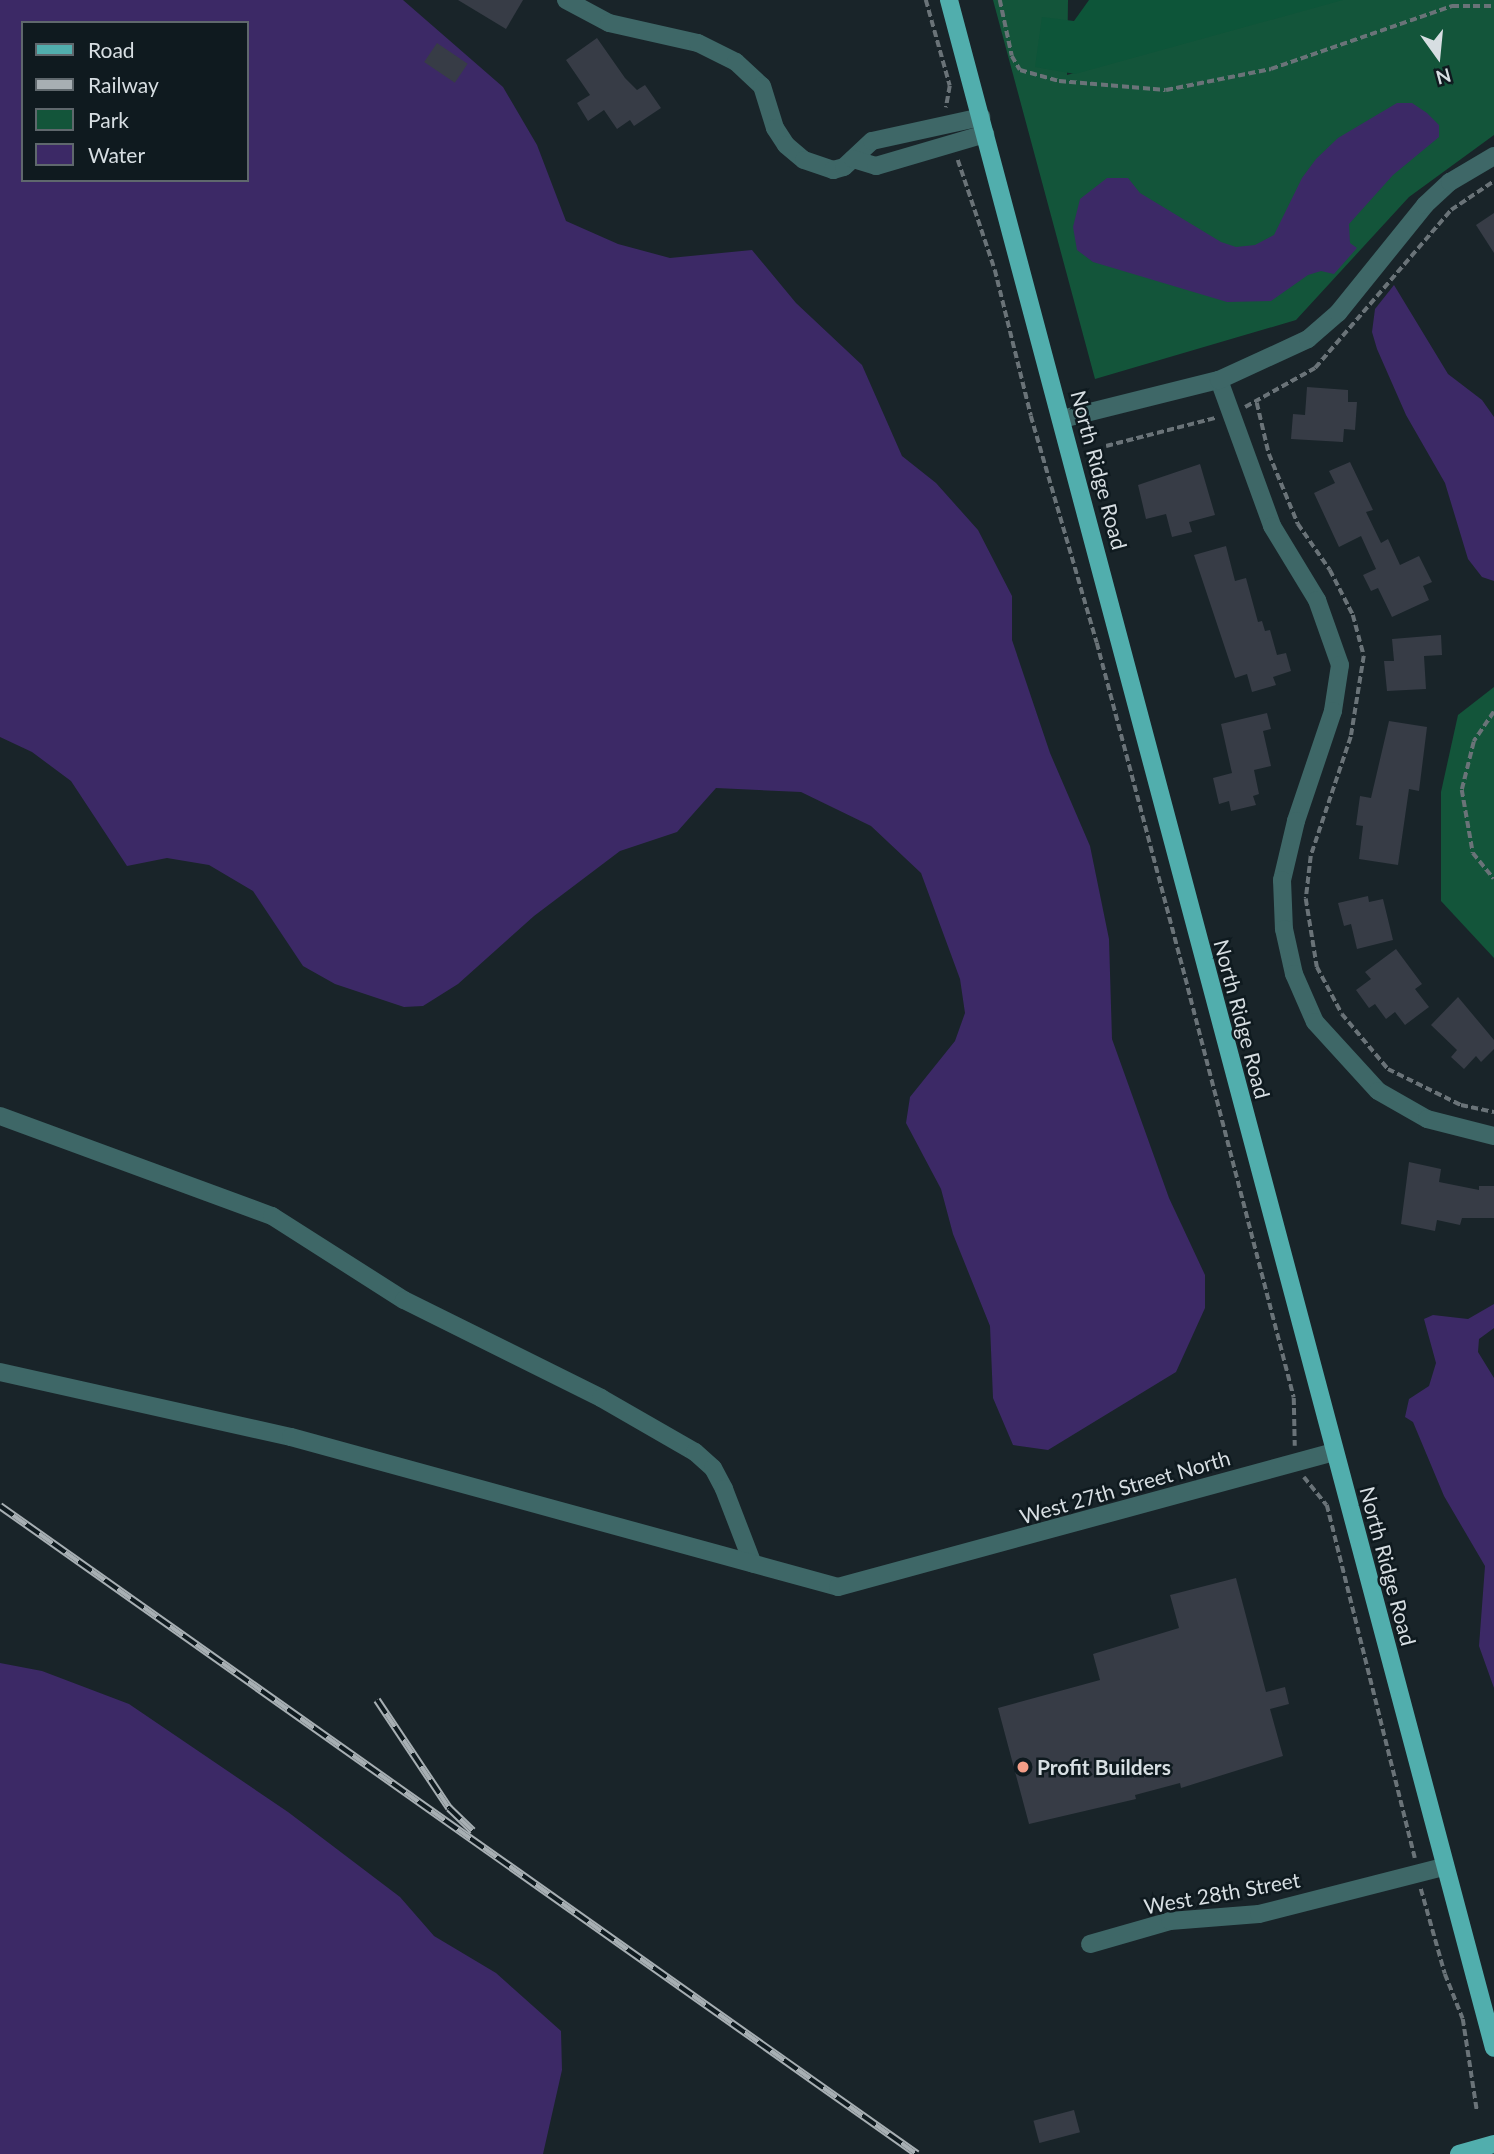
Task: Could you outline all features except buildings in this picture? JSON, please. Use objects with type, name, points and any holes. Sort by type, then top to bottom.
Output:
[{"type":"main road","name":"North Ridge Road","points":[[949,0],[1443,1867],[1494,2048]]},
{"type":"main road","points":[[1459,2154],[1494,2144]]},
{"type":"street","points":[[566,0],[609,23],[698,43],[736,62],[762,86],[775,128],[793,152],[833,170],[853,159],[872,141],[948,123],[983,125]]},
{"type":"street","points":[[853,159],[876,166],[953,143],[983,125]]},
{"type":"street","points":[[1062,419],[1219,380],[1308,339],[1338,313],[1425,205],[1450,182],[1494,156]]},
{"type":"street","points":[[1219,380],[1272,526],[1317,600],[1340,665],[1333,711],[1296,821],[1282,880],[1284,929],[1294,974],[1315,1022],[1378,1091],[1427,1119],[1494,1136]]},
{"type":"street","points":[[0,1116],[272,1216],[404,1300],[601,1398],[695,1452],[713,1468],[724,1489],[753,1564]]},
{"type":"street","name":"West 27th Street North","points":[[0,1372],[291,1437],[838,1587],[928,1566],[1334,1452]]},
{"type":"street","name":"West 28th Street","points":[[1090,1944],[1170,1921],[1259,1914],[1443,1867]]},
{"type":"path","points":[[926,0],[950,86],[945,110],[948,123]]},
{"type":"path","points":[[1000,0],[1012,56],[1020,70],[1059,81],[1166,90],[1271,69],[1452,6],[1494,6]]},
{"type":"path","points":[[953,143],[995,270],[1031,416],[1097,643],[1188,988],[1294,1398],[1296,1420],[1292,1436],[1307,1484],[1318,1490],[1327,1505],[1409,1823],[1418,1873],[1445,1973],[1463,2019],[1477,2110]]},
{"type":"path","points":[[1257,404],[1269,454],[1298,524],[1330,570],[1353,615],[1364,656],[1351,737],[1311,856],[1306,899],[1317,967],[1342,1014],[1388,1069],[1461,1105],[1494,1112]]},
{"type":"path","points":[[1494,712],[1474,743],[1462,790],[1473,853],[1494,879]]},
{"type":"green space","points":[[993,0],[1068,0],[1067,75],[1332,0],[1494,0],[1494,135],[1409,197],[1296,320],[1095,379]]},
{"type":"green space","points":[[1089,0],[1343,0],[1075,74],[1035,67],[1042,17],[1074,21]]},
{"type":"green space","points":[[1494,687],[1494,958],[1441,901],[1441,792],[1458,715]]},
{"type":"water","points":[[0,0],[403,0],[503,87],[537,145],[566,221],[618,244],[670,258],[752,250],[796,303],[862,365],[902,456],[936,483],[978,530],[1012,596],[1012,640],[1050,753],[1090,846],[1109,939],[1112,1039],[1169,1198],[1205,1275],[1205,1308],[1176,1372],[1048,1450],[1013,1445],[993,1398],[990,1326],[953,1234],[941,1189],[906,1123],[910,1097],[955,1041],[965,1013],[960,979],[921,873],[871,826],[801,792],[716,788],[677,832],[620,851],[534,916],[458,984],[423,1006],[404,1007],[335,984],[303,966],[253,891],[209,865],[167,858],[127,866],[71,781],[32,752],[0,737]]},
{"type":"water","points":[[1397,103],[1412,103],[1427,113],[1439,125],[1439,137],[1393,175],[1349,224],[1350,243],[1357,248],[1334,274],[1321,271],[1308,275],[1271,301],[1227,302],[1093,262],[1077,250],[1073,227],[1080,199],[1107,178],[1128,178],[1140,193],[1221,242],[1236,247],[1255,245],[1274,235],[1302,178],[1316,159],[1338,138]]},
{"type":"water","points":[[1394,285],[1448,374],[1482,400],[1494,417],[1494,581],[1482,577],[1468,559],[1445,483],[1406,415],[1377,349],[1372,332],[1375,309]]},
{"type":"water","points":[[1494,1304],[1494,1328],[1479,1339],[1478,1352],[1494,1378],[1494,1688],[1479,1646],[1485,1566],[1444,1496],[1413,1422],[1405,1417],[1409,1399],[1429,1386],[1436,1363],[1424,1319],[1433,1315],[1468,1319]]},
{"type":"water","points":[[0,1663],[42,1671],[129,1704],[288,1812],[400,1897],[434,1936],[496,1973],[561,2031],[562,2070],[543,2154],[0,2154]]},
{"type":"railway","points":[[0,1506],[917,2154]]},
{"type":"railway","points":[[377,1700],[449,1808],[473,1831]]},
{"type":"place","name":"Profit Builders","points":[[1023,1767]]}]
